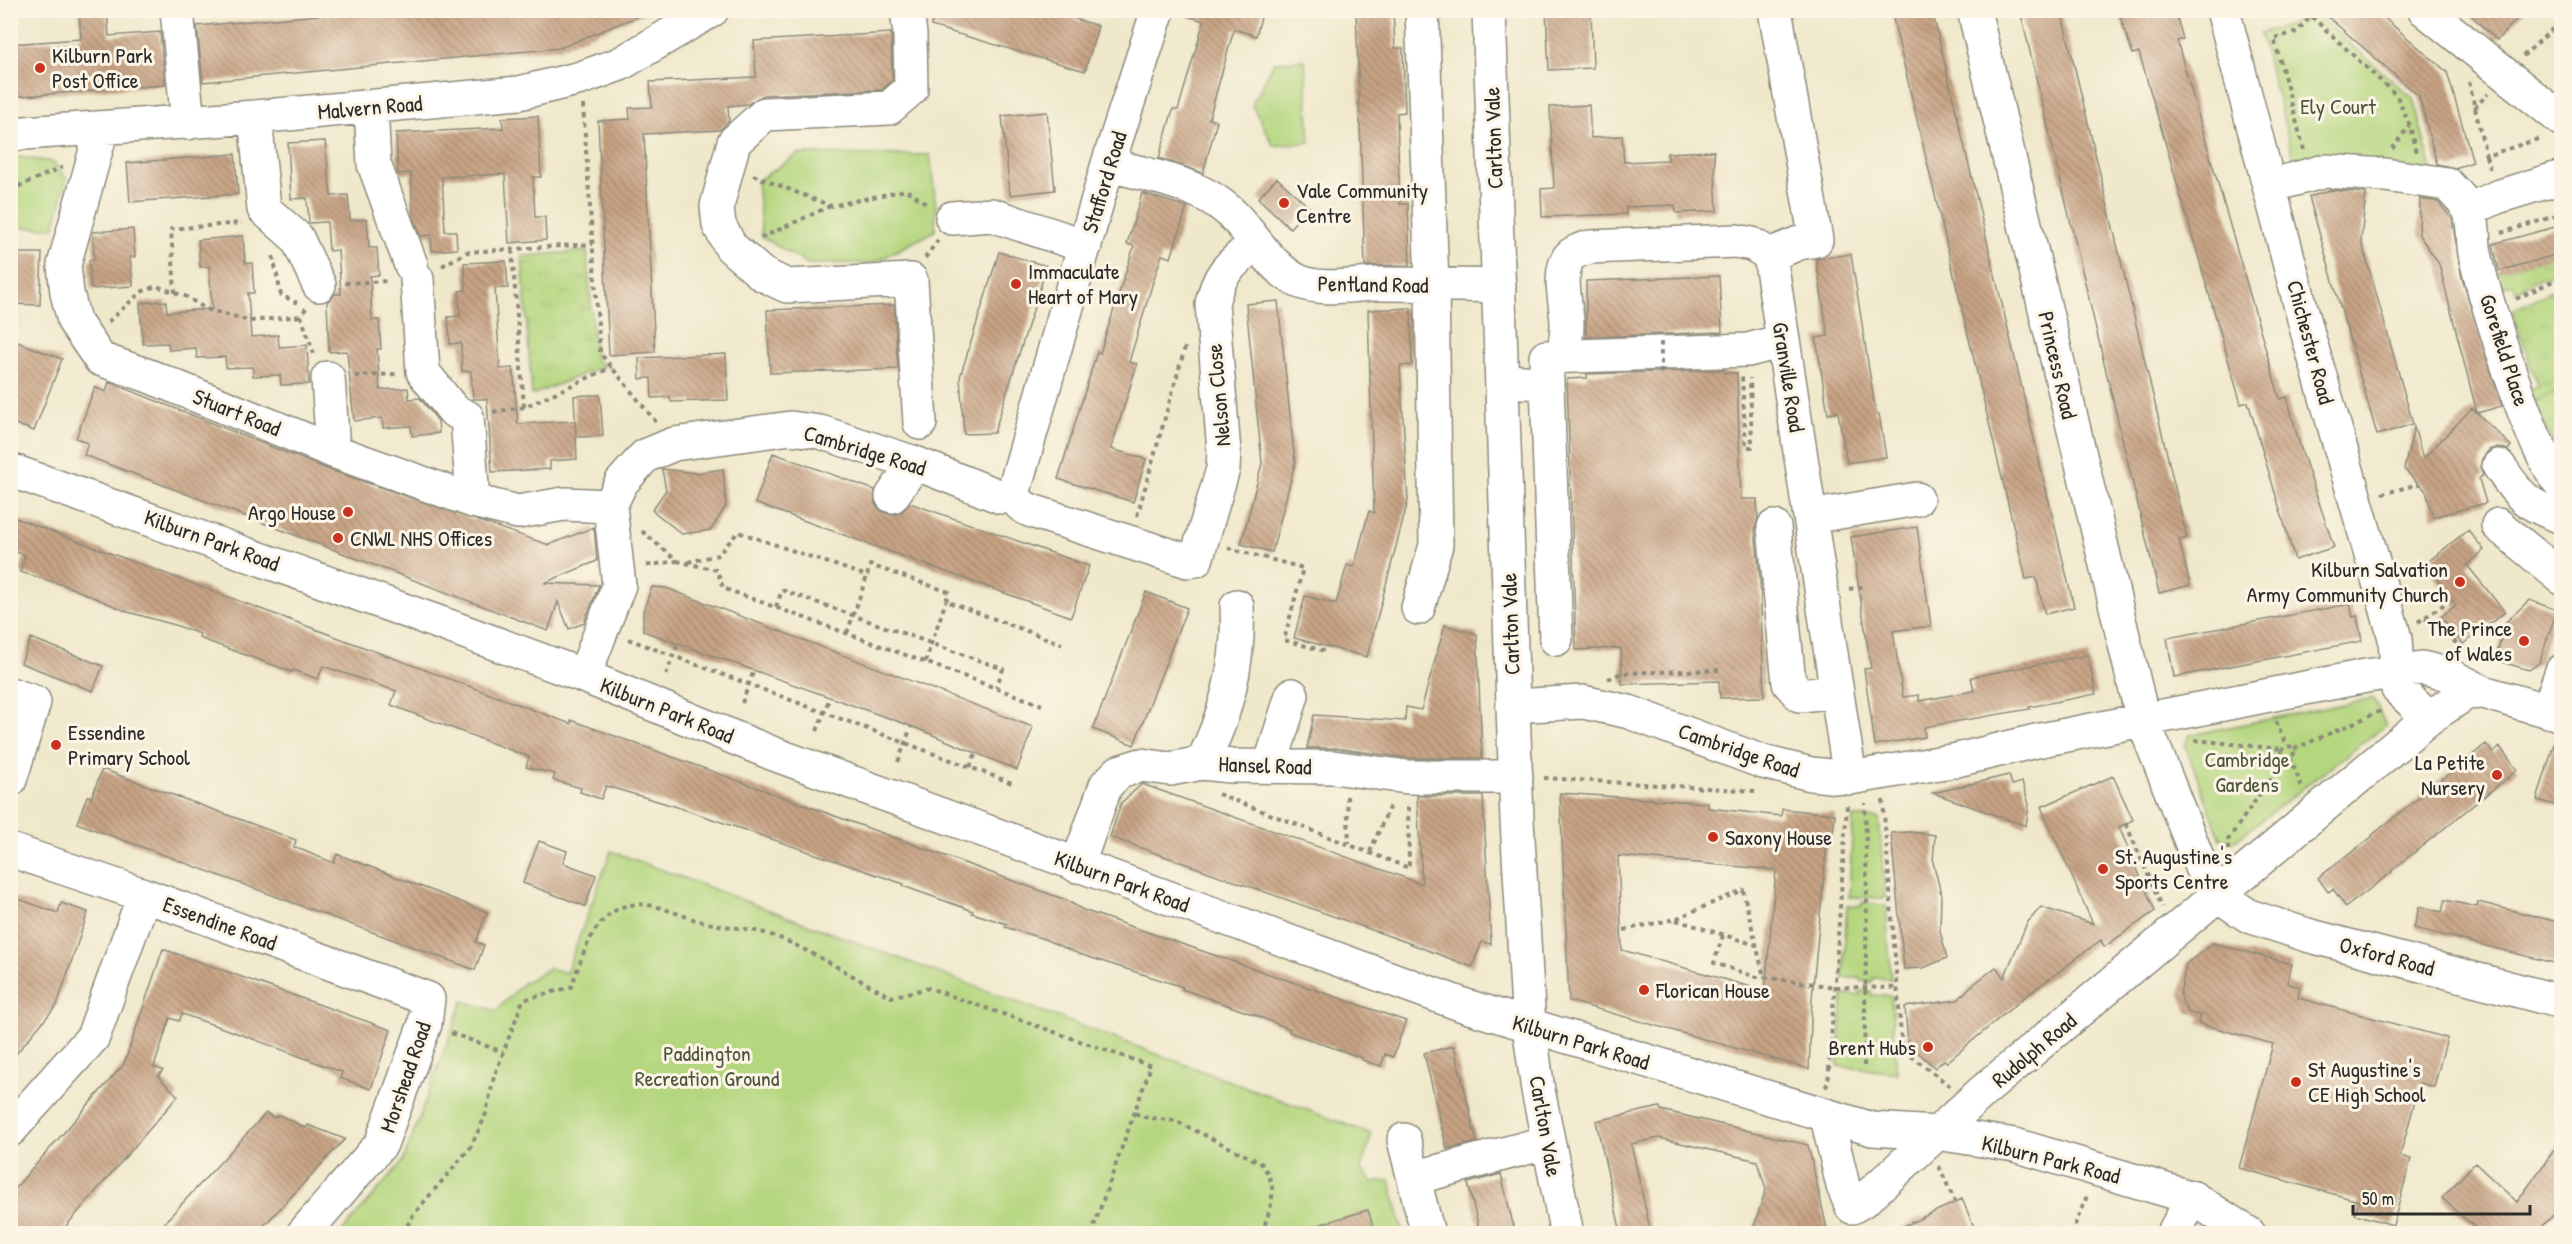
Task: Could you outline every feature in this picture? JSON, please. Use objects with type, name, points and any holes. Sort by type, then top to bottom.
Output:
[{"type":"street","points":[[177,10],[188,123]]},
{"type":"street","name":"Malvern Road","points":[[10,134],[188,123],[519,93],[581,78],[620,64],[712,10]]},
{"type":"street","points":[[907,10],[911,89],[889,108],[765,114],[734,142],[717,206],[719,225],[731,247],[762,274],[787,286],[911,280],[920,423]]},
{"type":"street","name":"Stafford Road","points":[[1013,494],[1108,164],[1158,10]]},
{"type":"street","points":[[1418,608],[1436,545],[1432,285],[1422,10]]},
{"type":"street","name":"Carlton Vale","points":[[1489,10],[1513,706],[1530,778],[1529,1026],[1548,1142],[1567,1233]]},
{"type":"street","points":[[1556,639],[1555,370],[1566,343],[1564,293],[1565,271],[1569,257],[1590,247],[1736,241],[1752,244],[1770,255],[1799,243],[1816,240],[1775,10]]},
{"type":"street","name":"Princess Road","points":[[1974,10],[2158,717]]},
{"type":"street","name":"Chichester Road","points":[[2223,10],[2269,186],[2411,697]]},
{"type":"street","points":[[2425,10],[2462,40],[2556,128]]},
{"type":"street","points":[[371,106],[374,164],[414,272],[423,372],[454,411],[467,417],[472,501]]},
{"type":"street","points":[[255,117],[264,209],[297,238],[319,285]]},
{"type":"street","name":"Stuart Road","points":[[102,128],[64,266],[67,293],[74,321],[100,359],[137,380],[472,501],[518,512],[564,504],[610,506]]},
{"type":"street","name":"Pentland Road","points":[[1108,164],[1203,194],[1221,204],[1238,220],[1275,264],[1298,281],[1322,286],[1499,286]]},
{"type":"street","points":[[2269,186],[2325,171],[2420,180],[2447,184],[2469,210],[2497,196],[2562,177]]},
{"type":"street","name":"Gorefield Place","points":[[2469,210],[2475,253],[2490,308],[2535,440],[2548,468],[2562,483]]},
{"type":"street","points":[[952,218],[992,215],[1085,246]]},
{"type":"street","name":"Nelson Close","points":[[1199,550],[1223,469],[1224,452],[1212,304],[1222,273],[1255,243]]},
{"type":"street","name":"Granville Road","points":[[1770,255],[1837,691],[1857,787]]},
{"type":"street","points":[[1502,381],[1555,370],[1745,363],[1783,341]]},
{"type":"street","points":[[328,378],[333,451]]},
{"type":"street","name":"Cambridge Road","points":[[610,506],[621,483],[645,456],[674,444],[791,428],[820,432],[915,463],[1001,497],[1013,494]]},
{"type":"street","points":[[891,496],[915,463]]},
{"type":"street","points":[[2499,466],[2519,495],[2538,509],[2562,516]]},
{"type":"street","name":"Kilburn Park Road","points":[[10,470],[584,676],[774,754],[1466,1006],[1816,1113],[1936,1147],[2015,1145],[2193,1198],[2249,1233]]},
{"type":"street","points":[[1013,494],[1017,503],[1025,509],[1188,561],[1199,550]]},
{"type":"street","points":[[1810,517],[1917,499]]},
{"type":"street","points":[[584,676],[619,585],[610,506]]},
{"type":"street","points":[[2498,525],[2562,578]]},
{"type":"street","points":[[1774,527],[1789,683],[1800,695],[1837,691]]},
{"type":"street","points":[[1216,774],[1235,672],[1239,637],[1237,606]]},
{"type":"street","points":[[2484,692],[2411,697],[2158,717],[2201,867],[2219,896],[2411,697],[2422,668],[2437,670],[2484,692],[2555,713],[2562,671]]},
{"type":"street","points":[[10,694],[34,702],[10,780]]},
{"type":"street","points":[[1270,766],[1292,696]]},
{"type":"street","name":"Cambridge Road","points":[[1513,706],[1583,702],[1629,712],[1763,762],[1857,787],[2036,741],[2158,717]]},
{"type":"street","name":"Hansel Road","points":[[1077,866],[1106,785],[1119,772],[1141,765],[1216,774],[1270,766],[1333,767],[1400,788],[1530,778]]},
{"type":"street","name":"Essendine Road","points":[[10,850],[144,895],[427,1011]]},
{"type":"street","points":[[10,1130],[93,1037],[144,895]]},
{"type":"street","name":"Oxford Road","points":[[2219,896],[2249,916],[2307,935],[2562,1002]]},
{"type":"street","name":"Rudolph Road","points":[[1816,1113],[1852,1207],[1936,1147],[2219,896]]},
{"type":"street","name":"Morshead Road","points":[[303,1233],[381,1144],[427,1011]]},
{"type":"street","points":[[1404,1140],[1428,1233]]},
{"type":"street","points":[[1414,1178],[1548,1142]]},
{"type":"street","points":[[2173,1233],[2193,1198]]},
{"type":"path","points":[[1098,10],[1105,13],[1106,10]]},
{"type":"path","points":[[2314,150],[2303,150],[2274,38],[2297,32],[2315,10]]},
{"type":"path","points":[[2311,16],[2397,96],[2410,126],[2420,180]]},
{"type":"path","points":[[2462,40],[2474,109],[2486,156],[2556,128]]},
{"type":"path","points":[[581,78],[600,353],[674,444]]},
{"type":"path","points":[[2386,157],[2410,126]]},
{"type":"path","points":[[10,190],[63,167]]},
{"type":"path","points":[[760,179],[831,206]]},
{"type":"path","points":[[762,237],[831,206],[906,190],[952,218],[911,280]]},
{"type":"path","points":[[175,293],[171,229],[253,222],[264,209]]},
{"type":"path","points":[[2501,233],[2562,214]]},
{"type":"path","points":[[423,372],[328,378],[317,362],[301,316],[319,285],[414,272],[466,252],[593,244]]},
{"type":"path","points":[[512,250],[524,407]]},
{"type":"path","points":[[2490,308],[2533,292],[2553,281],[2562,281]]},
{"type":"path","points":[[87,340],[141,292],[156,286],[206,309],[250,321],[301,316]]},
{"type":"path","points":[[1129,543],[1188,337]]},
{"type":"path","points":[[1661,342],[1661,376]]},
{"type":"path","points":[[1745,363],[1752,447],[1746,447],[1745,363]]},
{"type":"path","points":[[467,417],[524,407],[612,367]]},
{"type":"path","points":[[1661,368],[1673,367]]},
{"type":"path","points":[[2356,502],[2419,484]]},
{"type":"path","points":[[688,562],[718,555],[738,532],[867,576]]},
{"type":"path","points":[[1199,550],[1303,568],[1284,640],[1328,652]]},
{"type":"path","points":[[677,561],[717,570],[723,588],[1042,705]]},
{"type":"path","points":[[847,633],[870,565],[949,592],[925,662]]},
{"type":"path","points":[[776,607],[782,590],[1003,669],[996,688]]},
{"type":"path","points":[[2394,638],[2452,599]]},
{"type":"path","points":[[946,601],[1062,644]]},
{"type":"path","points":[[2425,618],[2441,633],[2466,649]]},
{"type":"path","points":[[622,637],[1012,783]]},
{"type":"path","points":[[666,675],[678,643]]},
{"type":"path","points":[[742,703],[754,670]]},
{"type":"path","points":[[1608,680],[1622,673],[1719,670]]},
{"type":"path","points":[[817,731],[830,697]]},
{"type":"path","points":[[2294,749],[2411,697]]},
{"type":"path","points":[[2158,717],[2179,737],[2282,749],[2289,745],[2294,749]]},
{"type":"path","points":[[898,762],[911,726]]},
{"type":"path","points":[[2282,749],[2285,758]]},
{"type":"path","points":[[2229,858],[2228,840],[2285,758],[2293,755],[2294,749]]},
{"type":"path","points":[[970,767],[976,753]]},
{"type":"path","points":[[1216,774],[1349,843],[1409,868],[1400,788]]},
{"type":"path","points":[[1530,778],[1766,791]]},
{"type":"path","points":[[1816,1113],[1828,1084],[1835,987],[1857,787]]},
{"type":"path","points":[[1857,787],[1867,897],[1864,1066]]},
{"type":"path","points":[[1347,788],[1349,843]]},
{"type":"path","points":[[1370,852],[1400,788]]},
{"type":"path","points":[[1882,794],[1902,1049],[1948,1085]]},
{"type":"path","points":[[2126,824],[2165,913]]},
{"type":"path","points":[[1624,930],[1675,919],[1743,890],[1764,977]]},
{"type":"path","points":[[403,1233],[413,1215],[470,1148],[485,1117],[502,1052],[523,1000],[571,987],[599,923],[615,910],[646,904],[699,921],[751,929],[777,938],[891,997],[929,988],[1151,1066],[1091,1233]]},
{"type":"path","points":[[1675,919],[1756,945]]},
{"type":"path","points":[[1723,935],[1714,963],[1756,977],[1835,987],[1898,988]]},
{"type":"path","points":[[427,1011],[502,1052]]},
{"type":"path","points":[[1135,1113],[1144,1117],[1176,1121],[1261,1163],[1269,1173],[1274,1189],[1262,1233]]},
{"type":"path","points":[[1936,1147],[1955,1202]]},
{"type":"path","points":[[2071,1233],[2089,1191]]},
{"type":"green space","name":"Ely Court","points":[[2303,11],[2312,11],[2413,98],[2433,174],[2296,167],[2260,33],[2293,24]]},
{"type":"green space","points":[[1305,60],[1310,142],[1274,146],[1252,105],[1274,62]]},
{"type":"green space","points":[[798,154],[930,155],[936,207],[935,231],[873,263],[808,264],[762,237],[757,181]]},
{"type":"green space","points":[[19,157],[53,162],[67,179],[54,228],[11,227],[11,159]]},
{"type":"green space","points":[[587,251],[595,359],[604,366],[532,395],[522,256]]},
{"type":"green space","points":[[2561,253],[2561,272],[2537,279],[2516,292],[2513,284],[2490,290],[2487,274]]},
{"type":"green space","points":[[2561,287],[2561,391],[2532,403],[2528,390],[2538,387],[2512,310]]},
{"type":"green space","points":[[2561,391],[2561,456],[2532,403]]},
{"type":"green space","name":"Cambridge Gardens","points":[[2373,698],[2386,725],[2234,841],[2221,839],[2185,745],[2190,735]]},
{"type":"green space","points":[[1853,817],[1879,818],[1885,898],[1849,897]]},
{"type":"green space","name":"Paddington Recreation Ground","points":[[611,851],[1372,1134],[1361,1168],[1373,1183],[1390,1180],[1403,1233],[340,1234],[403,1161],[463,1001],[496,1011],[523,983],[550,968],[566,973]]},
{"type":"green space","points":[[1862,902],[1886,906],[1891,979],[1873,978],[1872,982],[1861,981],[1860,978],[1843,978],[1847,905],[1862,906]]},
{"type":"green space","points":[[1860,991],[1871,991],[1872,995],[1891,996],[1897,1073],[1838,1066],[1843,995],[1860,995]]},
{"type":"building","points":[[79,10],[107,10],[109,36],[160,32],[165,85],[10,97],[10,44],[81,39]]},
{"type":"building","points":[[374,10],[648,10],[648,12],[560,48],[203,82],[197,26]]},
{"type":"building","points":[[935,10],[1047,10],[1098,26],[1085,71],[931,26]]},
{"type":"building","points":[[1188,10],[1263,10],[1256,36],[1234,29],[1209,119],[1217,121],[1203,173],[1159,158],[1173,109],[1178,110],[1204,21],[1187,16]]},
{"type":"building","points":[[1356,10],[1393,10],[1395,48],[1403,48],[1405,112],[1397,113],[1399,181],[1400,204],[1408,204],[1410,265],[1365,266]]},
{"type":"building","points":[[1546,10],[1591,10],[1593,68],[1549,70]]},
{"type":"building","points":[[1891,10],[1932,10],[2074,607],[2045,614],[2036,577],[2026,579]]},
{"type":"building","points":[[2020,10],[2061,10],[2187,538],[2179,540],[2190,585],[2159,593]]},
{"type":"building","points":[[2141,10],[2175,10],[2183,39],[2177,41],[2280,399],[2287,397],[2299,443],[2334,547],[2295,560],[2248,402],[2241,404],[2139,52],[2133,54],[2120,17]]},
{"type":"building","points":[[2320,10],[2375,10],[2447,72],[2473,162],[2455,168],[2437,164],[2419,96]]},
{"type":"building","points":[[2465,10],[2526,10],[2497,40]]},
{"type":"building","points":[[891,33],[892,81],[882,90],[764,95],[748,104],[728,106],[729,121],[720,130],[644,134],[655,352],[609,355],[598,121],[630,119],[629,108],[652,107],[650,82],[756,77],[754,41]]},
{"type":"building","points":[[1589,105],[1591,138],[1622,136],[1624,162],[1668,160],[1667,153],[1714,151],[1717,211],[1676,213],[1675,205],[1626,207],[1626,214],[1542,217],[1541,189],[1554,188],[1550,107]]},
{"type":"building","points":[[1047,112],[1055,190],[1010,195],[1002,116]]},
{"type":"building","points":[[538,116],[541,177],[533,177],[535,217],[545,217],[546,240],[509,243],[505,174],[442,177],[445,231],[456,231],[457,249],[432,251],[431,235],[420,236],[413,215],[411,173],[398,174],[396,133],[503,128],[502,118]]},
{"type":"building","points":[[325,141],[331,196],[348,195],[350,220],[367,219],[369,248],[377,248],[379,275],[370,276],[372,320],[379,320],[381,349],[377,349],[380,390],[408,388],[409,399],[420,398],[438,421],[439,433],[412,436],[411,426],[383,428],[382,418],[354,421],[347,351],[329,352],[327,302],[335,294],[341,294],[338,250],[329,251],[327,222],[309,223],[307,198],[291,199],[288,143]]},
{"type":"building","points":[[235,154],[238,194],[130,202],[127,163]]},
{"type":"building","name":"Vale Community Centre","points":[[1277,178],[1309,207],[1290,228],[1258,198]]},
{"type":"building","points":[[2332,190],[2366,193],[2361,240],[2413,424],[2377,435],[2309,197]]},
{"type":"building","points":[[1142,193],[1187,207],[1171,258],[1162,255],[1156,272],[1129,362],[1137,364],[1111,449],[1146,459],[1133,502],[1058,479],[1097,352],[1100,353],[1134,246],[1127,244]]},
{"type":"building","points":[[2420,199],[2438,202],[2452,219],[2462,278],[2502,406],[2477,413],[2439,264],[2419,235]]},
{"type":"building","points":[[2562,225],[2562,253],[2499,271],[2493,244]]},
{"type":"building","points":[[133,229],[135,257],[130,257],[133,286],[91,289],[89,260],[94,260],[93,232]]},
{"type":"building","points":[[243,236],[245,263],[252,263],[254,293],[248,293],[251,337],[278,335],[279,347],[307,345],[309,384],[281,385],[280,375],[253,376],[253,367],[226,368],[225,357],[197,358],[196,348],[169,350],[168,343],[143,344],[140,303],[166,301],[167,312],[212,309],[209,266],[200,267],[198,240]]},
{"type":"building","points":[[999,252],[1047,266],[994,433],[964,434],[960,377]]},
{"type":"building","points":[[10,253],[42,253],[40,305],[10,304]]},
{"type":"building","points":[[1851,254],[1876,414],[1879,414],[1886,457],[1847,463],[1838,412],[1828,414],[1816,338],[1828,336],[1816,259]]},
{"type":"building","points":[[506,261],[508,288],[495,288],[500,369],[513,368],[518,424],[575,421],[577,459],[550,461],[550,469],[492,472],[487,399],[473,399],[471,371],[462,371],[461,343],[450,344],[448,317],[460,316],[459,291],[466,290],[464,263]]},
{"type":"building","points":[[1719,276],[1722,332],[1586,337],[1586,281]]},
{"type":"building","points":[[1278,301],[1295,463],[1272,552],[1241,544],[1262,463],[1246,304]]},
{"type":"building","points":[[894,305],[898,369],[770,373],[767,310]]},
{"type":"building","points":[[1411,308],[1412,365],[1400,366],[1408,501],[1367,657],[1294,638],[1305,596],[1336,604],[1347,565],[1354,567],[1369,511],[1374,513],[1368,310]]},
{"type":"building","points":[[10,339],[62,359],[34,431],[10,422]]},
{"type":"building","points":[[726,354],[728,400],[671,402],[670,397],[652,398],[651,378],[640,379],[639,358]]},
{"type":"building","points":[[1724,370],[1724,373],[1737,373],[1741,499],[1757,499],[1758,518],[1755,529],[1760,578],[1764,697],[1720,698],[1719,681],[1622,684],[1621,648],[1576,650],[1567,379],[1587,378],[1587,374]]},
{"type":"building","name":"Argo House","points":[[109,382],[327,469],[549,545],[594,527],[597,561],[544,583],[599,585],[584,623],[569,629],[558,602],[548,631],[84,455],[88,443],[76,438],[95,387],[106,392]]},
{"type":"building","points":[[600,395],[603,436],[576,437],[574,396]]},
{"type":"building","points":[[2472,408],[2511,446],[2508,450],[2498,447],[2489,450],[2482,459],[2480,467],[2483,475],[2479,479],[2486,503],[2433,517],[2426,491],[2404,469],[2414,427],[2423,459]]},
{"type":"building","points":[[773,453],[875,490],[875,504],[881,511],[890,515],[900,513],[910,503],[1089,566],[1071,617],[755,503]]},
{"type":"building","points":[[662,469],[696,473],[723,469],[726,506],[711,530],[682,534],[652,510],[666,490]]},
{"type":"building","points":[[10,516],[571,724],[571,720],[1066,900],[1083,910],[1406,1021],[1393,1057],[1385,1054],[1381,1066],[1362,1060],[1362,1058],[1289,1032],[1290,1029],[1255,1015],[1182,989],[1183,987],[1079,954],[1044,939],[1005,927],[1007,924],[972,913],[973,911],[903,886],[904,884],[674,806],[606,786],[601,799],[580,792],[581,788],[553,780],[555,774],[526,767],[529,757],[391,705],[396,691],[323,666],[318,679],[293,670],[292,672],[199,638],[200,634],[128,612],[67,586],[20,572],[25,555],[10,550]]},
{"type":"building","points":[[1917,527],[1931,626],[1893,631],[1903,697],[1919,695],[1919,701],[1974,691],[1971,677],[2088,655],[2096,694],[2029,707],[2030,709],[1924,727],[1925,737],[1875,745],[1864,669],[1871,668],[1851,537]]},
{"type":"building","name":"Kilburn Salvation Army Community Church","points":[[2468,530],[2484,550],[2467,565],[2505,612],[2463,644],[2441,617],[2456,605],[2425,564]]},
{"type":"building","points":[[652,587],[666,588],[1033,727],[1017,770],[911,726],[643,631],[643,611]]},
{"type":"building","points":[[1146,592],[1187,608],[1134,745],[1093,729]]},
{"type":"building","name":"The Prince of Wales","points":[[2529,600],[2557,610],[2539,663],[2529,670],[2495,660],[2506,622]]},
{"type":"building","points":[[2350,604],[2353,617],[2357,616],[2362,641],[2174,677],[2167,638]]},
{"type":"building","points":[[1445,625],[1477,634],[1482,758],[1408,758],[1335,748],[1307,748],[1314,715],[1405,721],[1406,707],[1421,710]]},
{"type":"building","points":[[31,638],[103,666],[93,691],[21,663]]},
{"type":"building","points":[[2557,734],[2562,735],[2562,807],[2537,800]]},
{"type":"building","points":[[2486,744],[2493,753],[2500,747],[2517,770],[2346,907],[2333,889],[2328,892],[2318,878]]},
{"type":"building","points":[[102,769],[296,840],[294,847],[334,863],[337,854],[487,912],[476,942],[484,945],[475,970],[77,823],[87,796],[92,797]]},
{"type":"building","points":[[2009,775],[2012,785],[2022,782],[2029,804],[2026,826],[1933,793]]},
{"type":"building","points":[[2113,776],[2133,820],[2119,827],[2155,911],[2104,947],[2101,940],[2021,1000],[1947,1062],[1944,1060],[1935,1068],[1908,1043],[1905,1007],[1958,1000],[1970,987],[1996,967],[2004,978],[2027,923],[2041,907],[2093,924],[2041,807]]},
{"type":"building","points":[[1142,784],[1422,884],[1417,796],[1483,796],[1491,944],[1482,942],[1472,967],[1110,837],[1121,803]]},
{"type":"building","points":[[1560,793],[1708,803],[1708,808],[1781,816],[1782,809],[1835,814],[1833,833],[1828,832],[1812,998],[1809,1069],[1569,1001]],"holes":[[[1618,856],[1776,870],[1765,991],[1622,950]]]},
{"type":"building","points":[[1910,832],[1935,835],[1933,862],[1941,893],[1940,931],[1947,958],[1923,968],[1904,969],[1891,833]]},
{"type":"building","points":[[539,841],[567,851],[563,863],[596,875],[585,906],[523,883]]},
{"type":"building","points":[[10,896],[58,913],[61,903],[88,912],[57,1005],[10,1061]]},
{"type":"building","points":[[2445,900],[2477,907],[2478,902],[2562,923],[2562,965],[2414,928],[2419,907],[2442,912]]},
{"type":"building","points":[[2213,943],[2292,964],[2287,983],[2300,987],[2298,998],[2447,1038],[2434,1087],[2420,1083],[2400,1156],[2411,1159],[2393,1225],[2355,1214],[2359,1201],[2239,1168],[2273,1044],[2198,1023],[2201,1016],[2188,1012],[2180,995],[2186,964]]},
{"type":"building","points":[[163,949],[391,1030],[371,1089],[340,1078],[342,1072],[237,1033],[182,1014],[179,1021],[170,1018],[154,1067],[163,1070],[158,1076],[178,1096],[60,1233],[10,1233],[10,1194],[124,1064]]},
{"type":"building","points":[[1454,1046],[1477,1142],[1447,1149],[1424,1053]]},
{"type":"building","points":[[1660,1107],[1661,1110],[1808,1145],[1828,1233],[1752,1233],[1766,1189],[1757,1161],[1659,1138],[1631,1144],[1651,1233],[1621,1233],[1596,1121]]},
{"type":"building","points":[[266,1113],[274,1118],[279,1115],[306,1128],[308,1125],[345,1139],[257,1233],[177,1233],[165,1222]]},
{"type":"building","points":[[2562,1139],[2562,1206],[2536,1233],[2481,1233],[2442,1198],[2475,1163],[2517,1202]]},
{"type":"building","points":[[1501,1174],[1515,1233],[1480,1233],[1468,1183]]},
{"type":"building","points":[[1962,1199],[1974,1227],[1962,1233],[1889,1233]]},
{"type":"building","points":[[1368,1210],[1375,1233],[1305,1233],[1304,1229]]},
{"type":"place","name":"Kilburn Park Post Office","points":[[40,68]]},
{"type":"place","name":"Vale Community Centre","points":[[1284,203]]},
{"type":"place","name":"Immaculate Heart of Mary","points":[[1016,284]]},
{"type":"place","name":"Argo House","points":[[348,512]]},
{"type":"place","name":"CNWL NHS Offices","points":[[338,538]]},
{"type":"place","name":"Kilburn Salvation Army Community Church","points":[[2460,582]]},
{"type":"place","name":"The Prince of Wales","points":[[2524,641]]},
{"type":"place","name":"Essendine Primary School","points":[[56,745]]},
{"type":"place","name":"La Petite Nursery","points":[[2497,775]]},
{"type":"place","name":"Saxony House","points":[[1713,837]]},
{"type":"place","name":"St. Augustine's Sports Centre","points":[[2103,869]]},
{"type":"place","name":"Florican House","points":[[1644,990]]},
{"type":"place","name":"Brent Hubs","points":[[1928,1047]]},
{"type":"place","name":"St Augustine's CE High School","points":[[2296,1082]]}]
